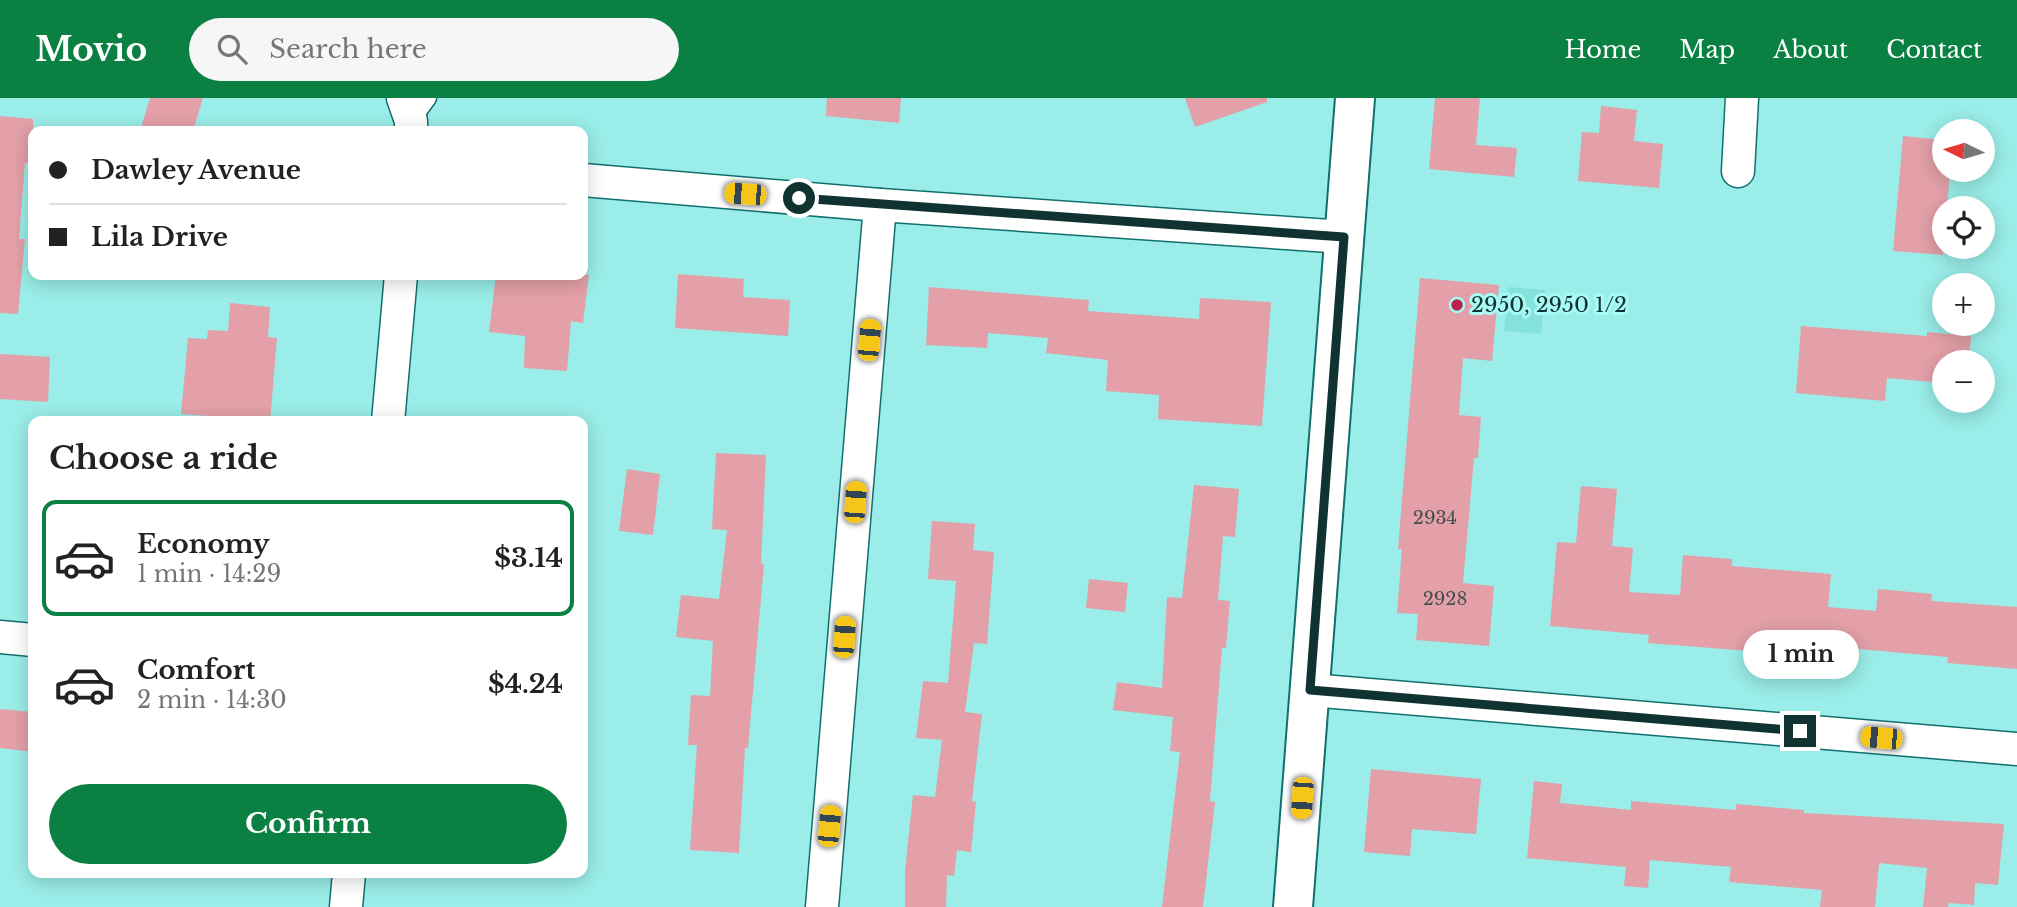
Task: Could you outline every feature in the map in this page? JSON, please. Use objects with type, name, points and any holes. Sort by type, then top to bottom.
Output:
[{"type":"street","points":[[1293,907],[1355,98]]},
{"type":"street","points":[[1738,171],[1742,98]]},
{"type":"street","points":[[588,180],[880,205],[1344,237]]},
{"type":"street","points":[[822,907],[880,205]]},
{"type":"street","points":[[389,416],[401,280]]},
{"type":"street","points":[[0,638],[28,640]]},
{"type":"street","points":[[1310,690],[2017,749]]},
{"type":"street","points":[[346,907],[349,878]]},
{"type":"shaded area","points":[[1508,287],[1545,290],[1541,334],[1504,331]]},
{"type":"building","points":[[150,98],[203,98],[195,126],[142,126]]},
{"type":"building","points":[[827,98],[901,98],[899,123],[826,116]]},
{"type":"building","points":[[1185,98],[1267,98],[1267,102],[1195,127]]},
{"type":"building","points":[[1435,98],[1480,98],[1476,145],[1517,148],[1514,177],[1429,169]]},
{"type":"building","points":[[1601,106],[1637,110],[1634,141],[1663,144],[1659,188],[1578,181],[1582,132],[1599,133]]},
{"type":"building","points":[[0,116],[33,119],[33,126],[28,126],[28,163],[25,163],[19,239],[25,239],[18,314],[0,313]]},
{"type":"building","points":[[1903,136],[1932,139],[1932,182],[1949,182],[1948,196],[1932,196],[1932,254],[1893,251]]},
{"type":"building","points":[[678,274],[744,279],[743,297],[790,300],[788,336],[675,328]]},
{"type":"building","points":[[589,275],[583,323],[571,321],[567,371],[524,368],[525,336],[489,332],[495,280],[588,280]]},
{"type":"building","points":[[1420,278],[1499,285],[1492,361],[1463,358],[1459,415],[1481,417],[1478,458],[1474,458],[1463,583],[1494,586],[1489,646],[1416,640],[1418,614],[1397,613],[1402,549],[1398,549]]},
{"type":"building","points":[[929,287],[1089,300],[1088,311],[1199,319],[1200,298],[1271,302],[1262,426],[1158,419],[1159,395],[1106,391],[1108,360],[1046,353],[1048,338],[988,333],[987,348],[926,345]]},
{"type":"building","points":[[230,303],[270,307],[268,337],[277,338],[270,416],[181,414],[188,338],[207,339],[208,330],[228,331]]},
{"type":"building","points":[[1801,326],[1927,336],[1927,332],[1932,332],[1932,336],[1971,336],[1970,350],[1932,350],[1932,382],[1887,378],[1885,401],[1796,393]]},
{"type":"building","points":[[0,354],[50,357],[48,402],[0,399]]},
{"type":"building","points":[[716,453],[766,455],[761,563],[764,564],[748,748],[745,748],[739,853],[690,850],[697,745],[688,745],[691,695],[710,696],[713,641],[676,637],[681,595],[719,599],[727,530],[712,529]]},
{"type":"building","points":[[627,469],[660,474],[653,535],[619,531]]},
{"type":"building","points":[[1194,485],[1239,489],[1235,537],[1223,536],[1218,600],[1230,601],[1226,648],[1222,648],[1210,801],[1215,802],[1203,907],[1162,907],[1180,752],[1170,751],[1173,717],[1113,710],[1117,682],[1162,688],[1167,597],[1182,598]]},
{"type":"building","points":[[1581,486],[1617,489],[1612,546],[1633,548],[1629,592],[1680,595],[1683,555],[1732,559],[1732,566],[1831,574],[1828,607],[1876,611],[1878,589],[1932,594],[1931,601],[2017,607],[2017,669],[1947,663],[1948,657],[1825,646],[1824,657],[1648,643],[1649,635],[1550,626],[1557,542],[1576,543]]},
{"type":"building","points":[[932,521],[975,524],[973,550],[994,552],[987,644],[974,643],[965,712],[982,714],[972,801],[976,802],[971,852],[957,850],[954,876],[947,875],[946,907],[905,907],[905,871],[913,795],[935,797],[942,740],[916,738],[923,681],[948,683],[956,581],[928,579]]},
{"type":"building","points":[[1089,579],[1128,583],[1125,612],[1086,608]]},
{"type":"building","points":[[0,709],[28,712],[28,751],[0,748]]},
{"type":"building","points":[[1371,769],[1481,779],[1476,834],[1412,829],[1410,856],[1364,852]]},
{"type":"building","points":[[1534,781],[1562,784],[1560,803],[1631,810],[1631,801],[1736,810],[1736,804],[1804,810],[1804,813],[2004,824],[1998,885],[1975,883],[1974,905],[1949,903],[1948,907],[1923,907],[1927,868],[1879,863],[1875,907],[1820,907],[1822,890],[1729,882],[1731,867],[1650,860],[1648,888],[1624,886],[1626,867],[1527,858]]},
{"type":"place","name":"2950, 2950 1/2","points":[[1457,305]]},
{"type":"route","points":[[799,198],[1344,237],[1310,690],[1800,731]]}]
